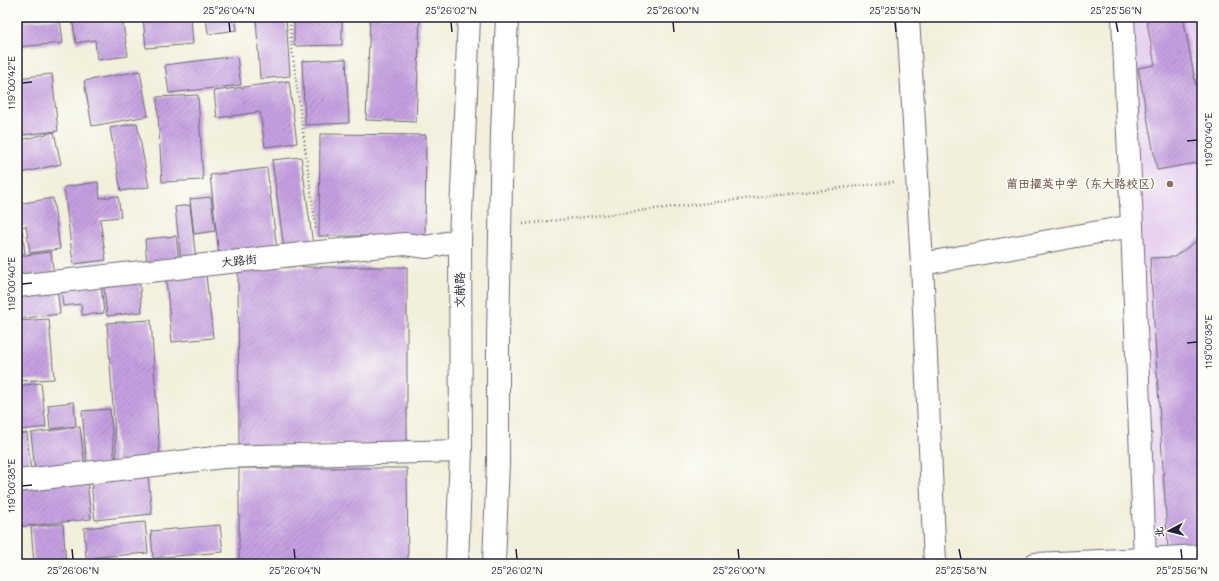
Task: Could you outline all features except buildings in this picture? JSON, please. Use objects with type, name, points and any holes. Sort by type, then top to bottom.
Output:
[{"type":"street","name":"文献路","points":[[457,564],[461,451],[460,240],[469,17]]},
{"type":"street","points":[[494,564],[498,461],[498,337],[502,133],[507,17]]},
{"type":"street","points":[[908,17],[922,264],[936,564]]},
{"type":"street","points":[[1123,17],[1145,559]]},
{"type":"street","points":[[922,264],[1132,226]]},
{"type":"street","name":"大路街","points":[[17,286],[319,252],[405,244],[427,247],[460,240]]},
{"type":"street","points":[[17,481],[223,457],[461,451]]},
{"type":"street","points":[[1035,564],[1202,556]]},
{"type":"path","points":[[290,17],[290,42],[319,252]]},
{"type":"path","points":[[500,227],[916,179]]},
{"type":"shaded area","name":"莆田擢英中学（东大路校区）","points":[[1131,17],[1202,17],[1202,554],[1151,556]]},
{"type":"place","name":"莆田擢英中学（东大路校区）","points":[[1170,184]]}]
